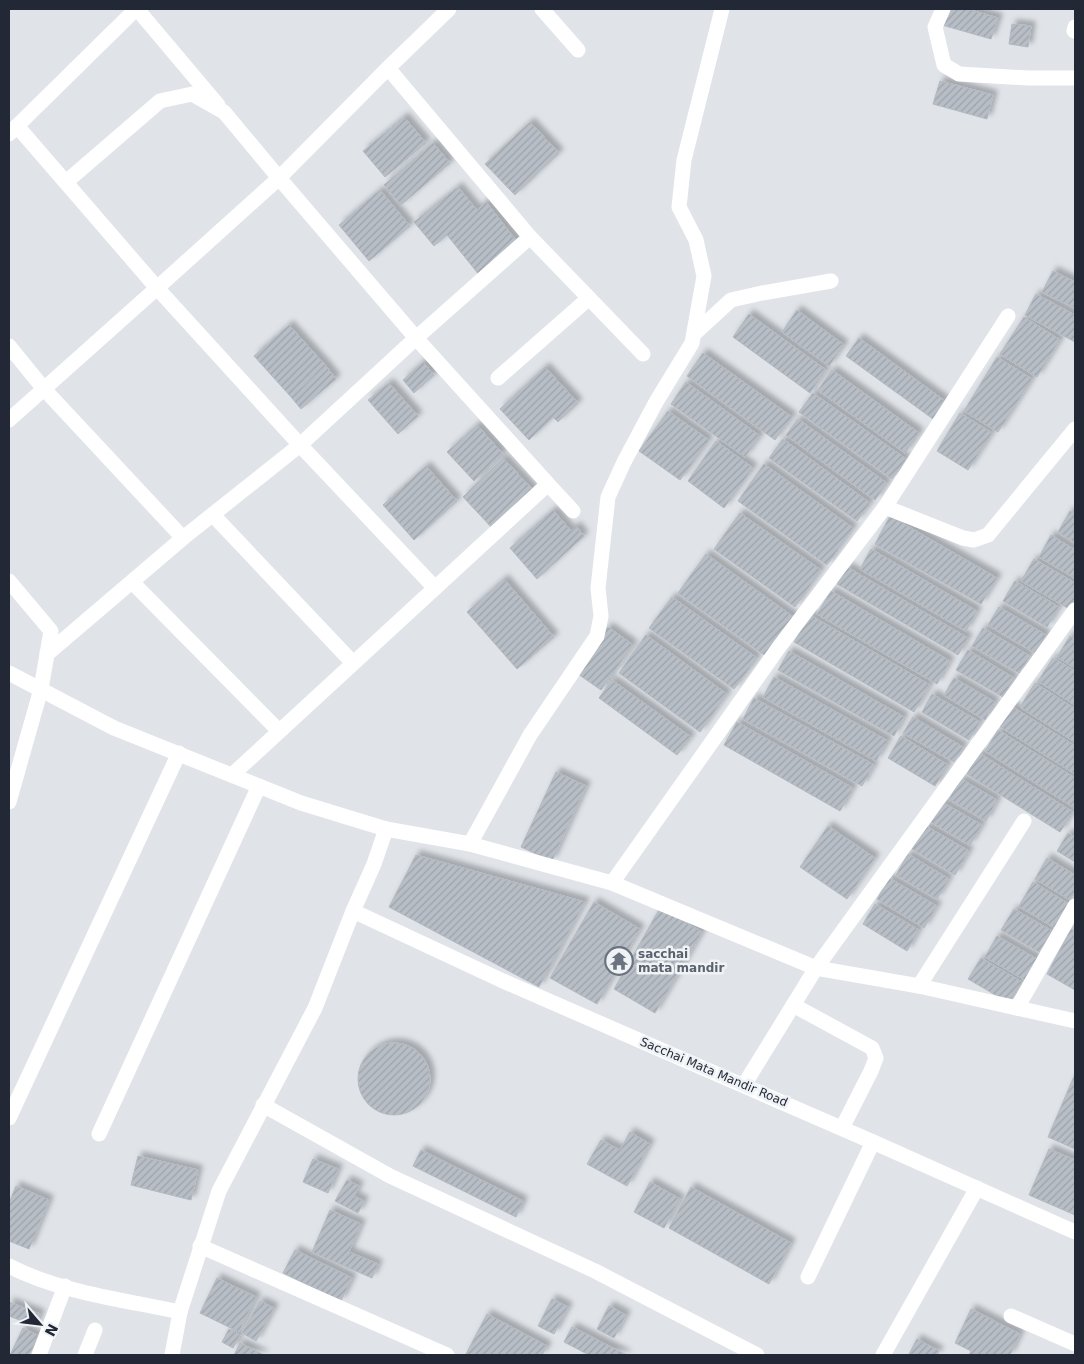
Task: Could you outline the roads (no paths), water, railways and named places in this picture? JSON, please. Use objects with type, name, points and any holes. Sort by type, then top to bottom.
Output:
[{"type":"street","points":[[435,588],[300,445],[157,288],[66,182],[13,130],[137,9],[416,338],[573,510]]},
{"type":"street","points":[[9,420],[279,178],[449,9]]},
{"type":"street","points":[[542,9],[578,50]]},
{"type":"street","points":[[470,844],[530,735],[597,636],[602,616],[598,588],[608,497],[624,462],[656,402],[692,343],[704,276],[696,240],[679,207],[684,160],[722,9]]},
{"type":"street","points":[[931,9],[944,65],[959,74],[1028,78],[1075,78]]},
{"type":"street","points":[[935,27],[943,9]]},
{"type":"street","points":[[388,68],[530,237],[643,354]]},
{"type":"street","points":[[66,182],[160,101],[192,94],[224,112]]},
{"type":"street","points":[[47,654],[183,538],[300,445],[416,338],[530,237]]},
{"type":"street","points":[[694,334],[731,300],[831,280]]},
{"type":"street","points":[[498,378],[589,298]]},
{"type":"street","points":[[612,883],[779,647],[885,507],[1008,316]]},
{"type":"street","points":[[9,346],[44,389],[183,538]]},
{"type":"street","points":[[885,507],[963,538],[974,540],[988,535],[1075,428]]},
{"type":"street","points":[[232,775],[548,484]]},
{"type":"street","points":[[212,515],[353,663]]},
{"type":"street","points":[[9,581],[51,632],[42,689],[9,802]]},
{"type":"street","points":[[132,582],[279,731]]},
{"type":"street","points":[[744,1085],[816,968],[1075,610]]},
{"type":"street","points":[[9,673],[114,728],[301,804],[386,829],[470,844],[612,883],[816,968],[919,986],[1075,1022]]},
{"type":"street","points":[[9,1118],[178,754]]},
{"type":"street","points":[[99,1134],[259,786]]},
{"type":"street","points":[[919,986],[1024,821]]},
{"type":"street","points":[[172,1355],[180,1312],[219,1191],[315,1008],[353,911],[374,864],[386,829]]},
{"type":"street","points":[[1017,1008],[1075,906]]},
{"type":"street","name":"Sacchai Mata Mandir Road","points":[[353,911],[503,981],[874,1142],[1075,1232]]},
{"type":"street","points":[[793,1004],[872,1048],[876,1058],[842,1128]]},
{"type":"street","points":[[263,1105],[390,1176],[595,1271],[757,1355]]},
{"type":"street","points":[[808,1277],[874,1142]]},
{"type":"street","points":[[883,1355],[977,1188]]},
{"type":"street","points":[[200,1246],[447,1355]]},
{"type":"street","points":[[9,1266],[27,1276],[90,1293],[180,1312]]},
{"type":"street","points":[[39,1355],[65,1286]]},
{"type":"street","points":[[1011,1316],[1075,1344]]},
{"type":"street","points":[[85,1355],[94,1330]]},
{"type":"place","name":"sacchai mata mandir","points":[[619,961]]}]
